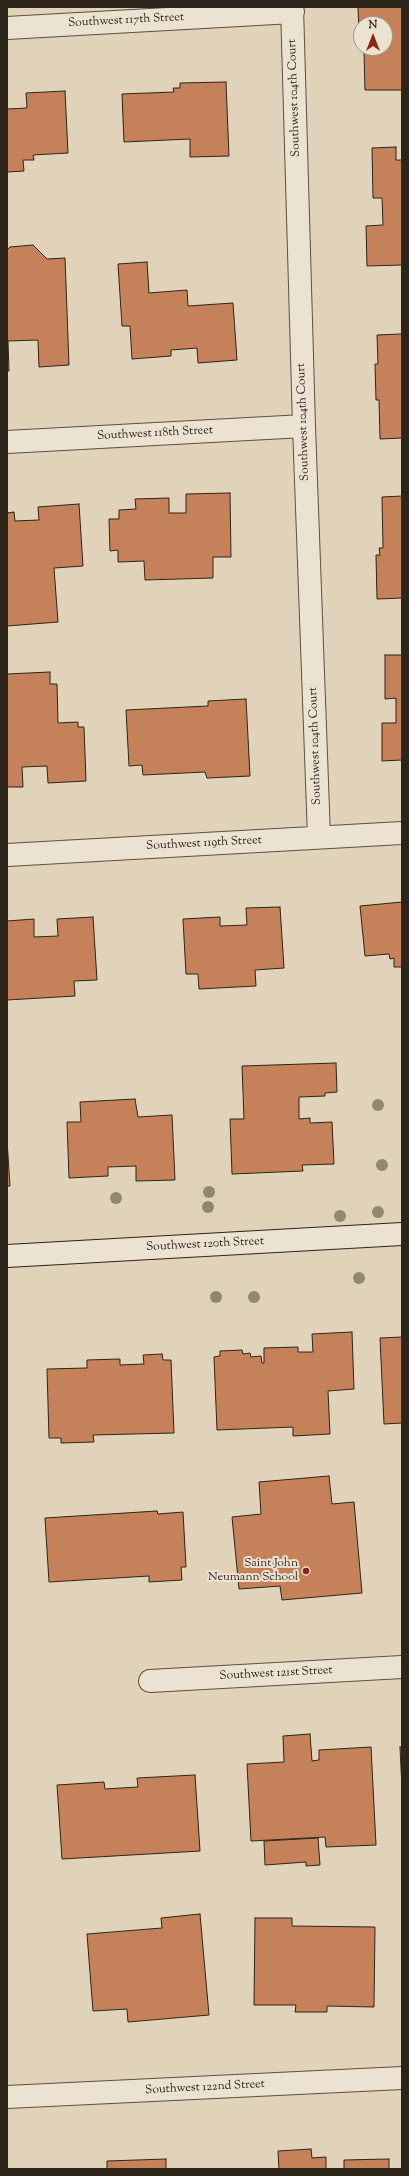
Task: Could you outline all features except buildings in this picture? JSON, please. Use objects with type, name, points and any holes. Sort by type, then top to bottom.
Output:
[{"type":"street","name":"Southwest 117th Street","points":[[7,28],[293,10]]},
{"type":"street","name":"Southwest 104th Court","points":[[293,10],[304,426],[319,837]]},
{"type":"street","name":"Southwest 118th Street","points":[[7,442],[304,426]]},
{"type":"street","name":"Southwest 119th Street","points":[[7,855],[402,833]]},
{"type":"street","name":"Southwest 120th Street","points":[[7,1256],[402,1234]]},
{"type":"street","name":"Southwest 121st Street","points":[[150,1681],[402,1667]]},
{"type":"street","name":"Southwest 122nd Street","points":[[7,2097],[402,2078]]},
{"type":"place","name":"Saint John Neumann School","points":[[306,1571]]}]
